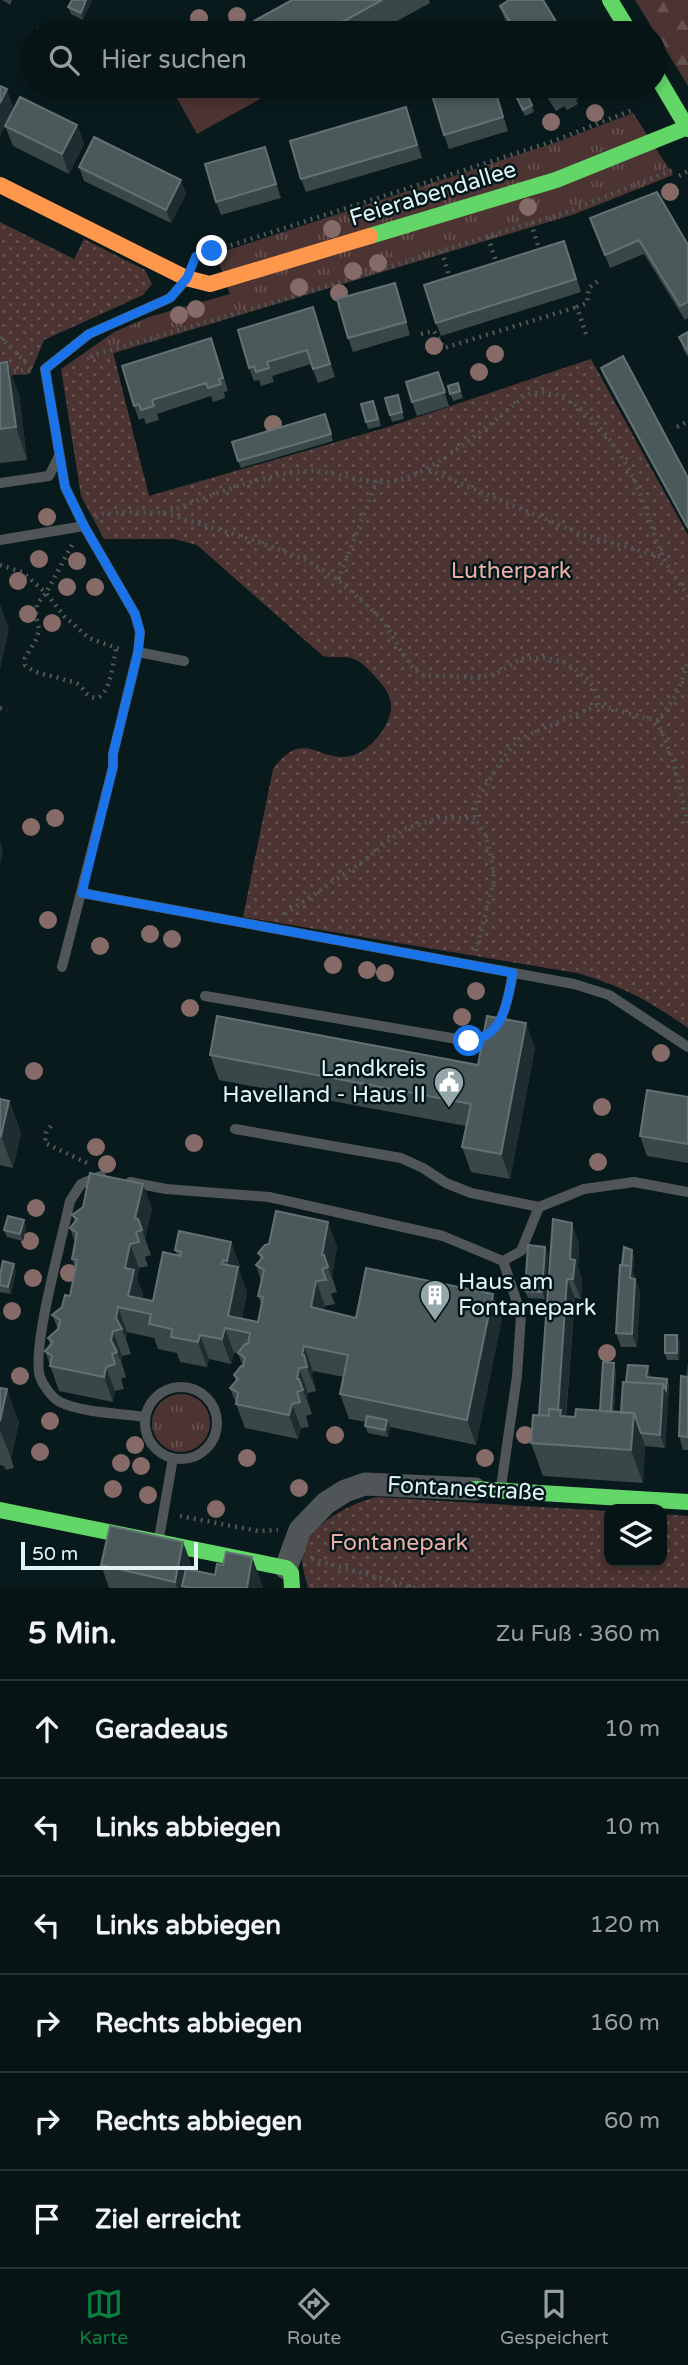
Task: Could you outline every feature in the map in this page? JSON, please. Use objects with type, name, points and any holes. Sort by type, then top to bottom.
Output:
[{"type":"street","points":[[610,0],[623,21]]},
{"type":"street","points":[[667,93],[688,128]]},
{"type":"street","name":"Feierabendallee","points":[[187,278],[210,284],[392,231],[556,180],[688,128]]},
{"type":"street","points":[[0,186],[187,278]]},
{"type":"street","name":"Fontanestraße","points":[[290,1570],[300,1530],[326,1503],[345,1490],[365,1484],[688,1502]]},
{"type":"street","points":[[0,1510],[290,1570]]},
{"type":"lane","points":[[62,967],[82,893],[138,652],[140,632],[135,614],[84,526],[65,487],[45,369],[89,334],[170,298],[187,278]]},
{"type":"lane","points":[[0,483],[49,476],[59,456]]},
{"type":"lane","points":[[0,540],[84,526]]},
{"type":"lane","points":[[138,652],[184,661]]},
{"type":"lane","points":[[82,893],[574,984],[609,995],[688,1048]]},
{"type":"lane","points":[[205,996],[469,1041],[482,1040],[503,1020],[513,973]]},
{"type":"lane","points":[[235,1129],[401,1158],[446,1183],[471,1193],[539,1207],[584,1189],[634,1182],[688,1192]]},
{"type":"lane","points":[[145,1417],[96,1411],[60,1402],[52,1396],[40,1376],[40,1338],[70,1201],[81,1184],[101,1176],[166,1189],[269,1197],[443,1236],[503,1261],[522,1314],[517,1376],[500,1490]]},
{"type":"lane","points":[[503,1261],[521,1251],[539,1207]]},
{"type":"lane","points":[[175,1387],[198,1390],[210,1401],[217,1419],[214,1439],[198,1455],[187,1459],[173,1458],[164,1455],[152,1444],[145,1428],[145,1417],[155,1397],[175,1387]]},
{"type":"lane","points":[[158,1541],[173,1458]]},
{"type":"path","points":[[187,278],[196,256],[551,142],[635,109]]},
{"type":"path","points":[[84,357],[567,212],[675,169]]},
{"type":"path","points":[[679,176],[688,171]]},
{"type":"path","points":[[531,223],[543,263]]},
{"type":"path","points":[[488,237],[500,276]]},
{"type":"path","points":[[442,251],[454,291]]},
{"type":"path","points":[[421,334],[434,331],[444,348],[578,307],[587,303],[589,288],[598,281]]},
{"type":"path","points":[[578,307],[586,334]]},
{"type":"path","points":[[0,337],[32,370],[0,372]]},
{"type":"path","points":[[164,513],[255,481],[303,471],[320,471],[377,481],[400,480],[428,469],[526,395],[537,391],[550,392],[578,408],[603,429],[635,482],[663,557],[688,596]]},
{"type":"path","points":[[677,427],[688,421]]},
{"type":"path","points":[[428,469],[583,535],[663,557]]},
{"type":"path","points":[[338,580],[377,481]]},
{"type":"path","points":[[116,649],[106,691],[101,697],[95,698],[87,694],[80,684],[56,676],[44,676],[25,665],[25,659],[39,629],[37,604],[84,526],[102,514],[164,513],[262,542],[308,561],[338,580],[381,618],[410,665],[421,675],[478,678],[498,673],[520,659],[547,658],[566,663],[587,679],[595,689],[598,705]]},
{"type":"path","points":[[0,565],[22,572],[89,638],[116,649],[138,652]]},
{"type":"path","points":[[657,721],[673,702],[683,681],[688,659]]},
{"type":"path","points":[[472,965],[494,881],[486,836],[475,818],[476,801],[504,757],[519,739],[598,705],[657,721]]},
{"type":"path","points":[[0,708],[7,710]]},
{"type":"path","points":[[657,721],[673,760],[688,823]]},
{"type":"path","points":[[264,928],[362,862],[404,829],[439,818],[475,818]]},
{"type":"path","points":[[51,1126],[46,1133],[45,1143],[101,1169],[101,1176]]},
{"type":"path","points":[[290,1570],[415,1588]]},
{"type":"green space","points":[[635,0],[688,0],[688,86],[667,52],[667,21],[648,21]]},
{"type":"green space","points":[[177,98],[262,98],[197,134]]},
{"type":"green space","points":[[633,113],[673,175],[575,214],[61,369],[114,332],[149,317],[230,294],[216,254],[560,141]]},
{"type":"green space","points":[[0,222],[74,259],[84,239],[145,270],[152,284],[143,295],[44,340],[30,374],[0,376]]},
{"type":"green space","name":"Lutherpark","points":[[113,352],[149,496],[388,427],[591,359],[688,535],[688,1028],[635,995],[577,973],[243,917],[273,769],[294,750],[303,748],[339,757],[350,756],[365,749],[384,728],[391,712],[390,700],[383,686],[364,665],[350,658],[323,656],[197,545],[174,539],[104,539],[81,496],[61,369]]},
{"type":"green space","points":[[181,1394],[192,1396],[205,1407],[210,1423],[208,1434],[197,1447],[181,1452],[170,1450],[157,1439],[152,1423],[154,1412],[165,1399]]},
{"type":"green space","name":"Fontanepark","points":[[376,1497],[604,1511],[604,1567],[667,1567],[667,1514],[688,1516],[688,1588],[308,1588],[302,1556],[306,1545],[320,1526],[354,1505]]},
{"type":"building","points":[[72,0],[86,0],[81,13],[68,7]]},
{"type":"building","points":[[292,0],[382,0],[344,21],[254,21]]},
{"type":"building","points":[[509,0],[543,0],[556,21],[509,21],[500,6]]},
{"type":"building","points":[[0,86],[7,89],[0,103]]},
{"type":"building","points":[[20,97],[77,125],[62,154],[5,126]]},
{"type":"building","points":[[433,98],[497,98],[503,117],[444,135]]},
{"type":"building","points":[[517,98],[529,98],[532,105],[523,110]]},
{"type":"building","points":[[406,107],[417,145],[301,179],[290,141]]},
{"type":"building","points":[[94,137],[181,180],[166,210],[79,167]]},
{"type":"building","points":[[265,147],[276,184],[216,202],[205,164]]},
{"type":"building","points":[[657,192],[688,245],[688,302],[680,306],[639,240],[605,255],[590,218]]},
{"type":"building","points":[[564,241],[576,279],[436,323],[424,285]]},
{"type":"building","points":[[395,283],[406,322],[348,338],[337,299]]},
{"type":"building","points":[[313,307],[330,364],[313,369],[307,350],[267,362],[269,368],[256,372],[254,366],[249,368],[238,330]]},
{"type":"building","points":[[688,332],[688,352],[679,337]]},
{"type":"building","points":[[211,338],[223,378],[219,379],[221,384],[208,388],[206,383],[152,400],[154,406],[141,410],[139,404],[134,406],[122,366]]},
{"type":"building","points":[[623,356],[688,478],[688,528],[601,368]]},
{"type":"building","points":[[7,362],[16,427],[0,429],[0,363]]},
{"type":"building","points":[[438,372],[445,392],[412,402],[406,382]]},
{"type":"building","points":[[458,383],[460,391],[450,394],[448,386]]},
{"type":"building","points":[[398,395],[402,412],[390,415],[385,398]]},
{"type":"building","points":[[373,401],[378,419],[366,422],[361,404]]},
{"type":"building","points":[[325,414],[331,434],[238,461],[232,442]]},
{"type":"building","points":[[217,1016],[478,1065],[487,1016],[526,1023],[501,1154],[462,1147],[471,1104],[210,1055]]},
{"type":"building","points":[[647,1090],[688,1097],[688,1144],[640,1136]]},
{"type":"building","points":[[0,1099],[9,1101],[1,1136],[0,1135]]},
{"type":"building","name":"Haus am Fontanepark","points":[[90,1173],[143,1184],[135,1218],[142,1230],[136,1232],[139,1242],[130,1244],[125,1268],[134,1270],[128,1296],[153,1301],[163,1252],[180,1256],[181,1252],[175,1250],[179,1231],[231,1242],[227,1261],[223,1260],[222,1264],[238,1267],[228,1316],[258,1322],[263,1297],[258,1296],[264,1270],[256,1265],[263,1257],[258,1253],[269,1244],[276,1211],[328,1222],[322,1255],[328,1267],[322,1269],[326,1280],[316,1281],[311,1307],[356,1318],[366,1268],[493,1294],[467,1420],[340,1394],[348,1355],[304,1346],[302,1355],[307,1367],[299,1368],[297,1379],[303,1390],[297,1392],[300,1402],[292,1404],[289,1415],[236,1404],[238,1393],[230,1388],[238,1379],[234,1375],[243,1367],[245,1358],[238,1353],[248,1344],[250,1333],[225,1328],[222,1339],[200,1335],[198,1342],[171,1337],[172,1329],[149,1324],[151,1314],[118,1307],[116,1318],[122,1329],[113,1331],[111,1340],[117,1352],[112,1354],[115,1364],[106,1367],[104,1377],[50,1366],[52,1356],[45,1351],[53,1342],[48,1338],[58,1329],[60,1320],[52,1315],[62,1307],[65,1295],[70,1296],[77,1260],[72,1259],[77,1233],[70,1228],[77,1219],[72,1215],[83,1207]]},
{"type":"building","points":[[8,1216],[24,1220],[20,1234],[4,1230]]},
{"type":"building","points":[[553,1219],[572,1223],[570,1259],[575,1260],[573,1279],[567,1279],[558,1410],[549,1409],[549,1416],[539,1415]]},
{"type":"building","points":[[528,1245],[545,1247],[542,1292],[525,1291]]},
{"type":"building","points":[[624,1247],[632,1250],[631,1266],[622,1265]]},
{"type":"building","points":[[3,1261],[14,1264],[8,1287],[0,1285]]},
{"type":"building","points":[[620,1265],[631,1266],[630,1278],[635,1279],[632,1334],[616,1333]]},
{"type":"building","points":[[665,1335],[677,1335],[677,1353],[665,1353]]},
{"type":"building","points":[[603,1362],[614,1363],[611,1412],[600,1411]]},
{"type":"building","points":[[628,1365],[648,1366],[646,1377],[667,1379],[666,1390],[663,1384],[626,1382]]},
{"type":"building","points":[[681,1376],[688,1377],[688,1437],[679,1436]]},
{"type":"building","points":[[623,1382],[663,1384],[660,1435],[641,1433],[634,1413],[621,1413]]},
{"type":"building","points":[[0,1388],[7,1389],[0,1421]]},
{"type":"building","points":[[549,1409],[561,1410],[560,1416],[575,1417],[576,1409],[634,1413],[631,1450],[531,1443],[533,1415],[549,1416]]},
{"type":"building","points":[[367,1416],[387,1420],[385,1430],[365,1426]]},
{"type":"building","points":[[110,1526],[183,1542],[175,1582],[101,1565]]},
{"type":"building","points":[[226,1552],[252,1557],[247,1588],[182,1586],[186,1569],[215,1575],[217,1564],[223,1565]]},
{"type":"traffic: fast","points":[[610,0],[623,21]]},
{"type":"traffic: fast","points":[[667,93],[688,129]]},
{"type":"traffic: fast","points":[[370,236],[556,180],[688,127]]},
{"type":"traffic: fast","points":[[475,1489],[688,1502]]},
{"type":"traffic: fast","points":[[0,1510],[286,1568],[291,1573],[292,1588]]},
{"type":"traffic: slow","points":[[0,185],[186,278],[210,284],[370,236]]},
{"type":"place","name":"Landkreis Havelland - Haus II","points":[[449,1109]]},
{"type":"place","name":"Haus am Fontanepark","points":[[435,1322]]},
{"type":"route","points":[[212,251],[196,256],[187,278],[170,298],[89,334],[45,369],[65,487],[107,568],[135,614],[140,632],[138,652],[113,754],[113,767],[82,893],[513,973],[503,1020],[482,1040],[469,1041]]}]
